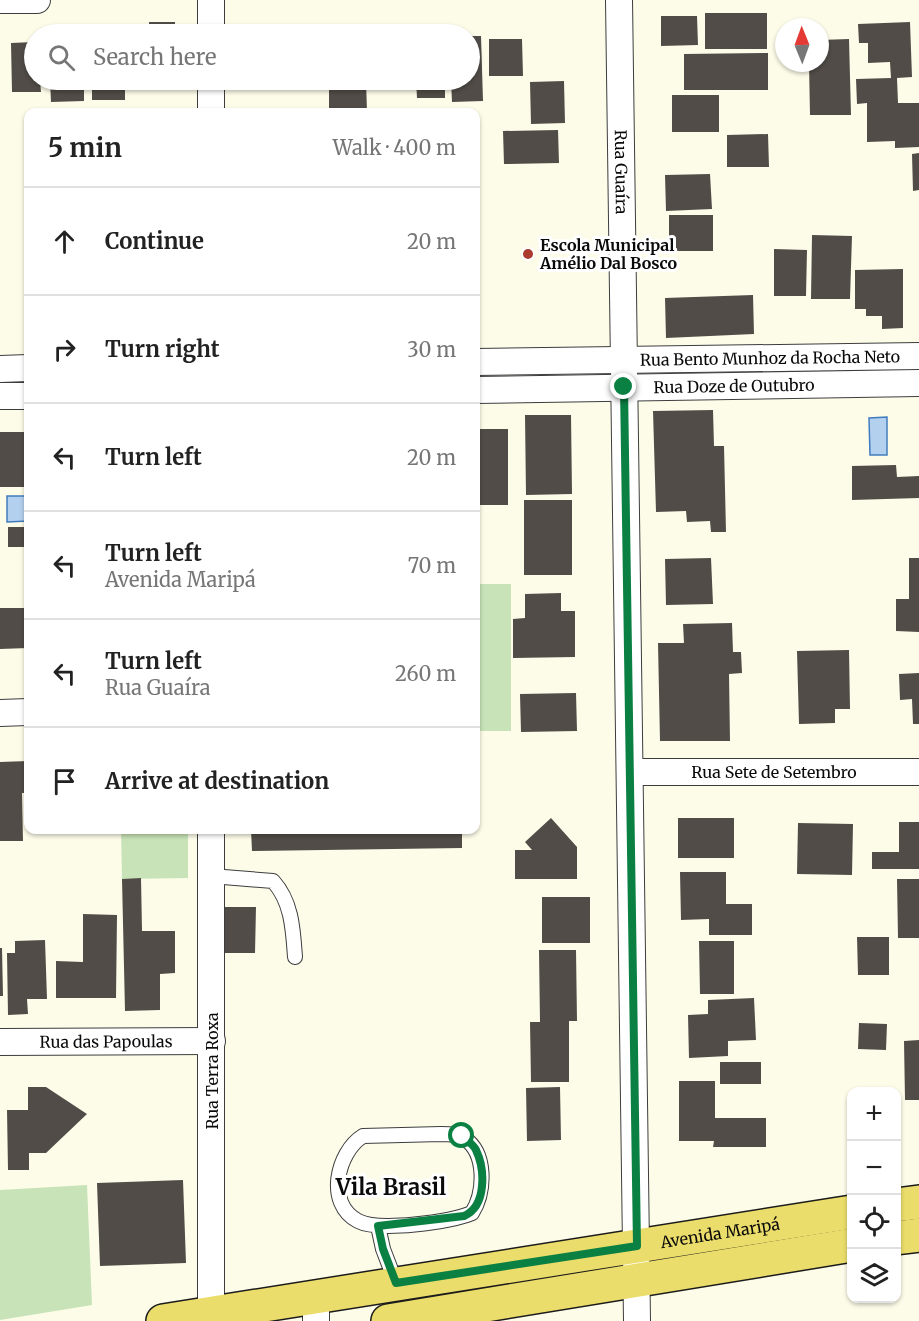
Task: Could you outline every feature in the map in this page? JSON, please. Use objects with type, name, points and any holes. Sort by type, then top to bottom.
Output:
[{"type":"main road","points":[[901,1204],[919,1202]]},
{"type":"main road","name":"Avenida Maripá","points":[[163,1321],[211,1313],[316,1309],[396,1283],[847,1213]]},
{"type":"main road","points":[[901,1237],[919,1235]]},
{"type":"main road","name":"Avenida Maripá","points":[[395,1320],[847,1246]]},
{"type":"main road","points":[[395,1320],[391,1292],[396,1283]]},
{"type":"street","points":[[0,0],[37,0]]},
{"type":"street","points":[[211,0],[211,24]]},
{"type":"street","name":"Rua Guaíra","points":[[619,0],[637,1321]]},
{"type":"street","points":[[211,90],[211,108]]},
{"type":"street","name":"Rua Bento Munhoz da Rocha Neto","points":[[480,362],[919,356]]},
{"type":"street","points":[[0,369],[24,368]]},
{"type":"street","name":"Rua Doze de Outubro","points":[[480,390],[919,383]]},
{"type":"street","points":[[0,396],[24,396]]},
{"type":"street","points":[[0,713],[24,712]]},
{"type":"street","name":"Rua Sete de Setembro","points":[[630,772],[919,772]]},
{"type":"street","name":"Rua Terra Roxa","points":[[211,834],[211,1313]]},
{"type":"street","name":"Rua das Papoulas","points":[[0,1042],[212,1041]]},
{"type":"lane","points":[[212,876],[273,881],[284,894],[293,927],[295,957]]},
{"type":"lane","points":[[441,1134],[462,1136],[476,1148],[483,1189],[472,1213],[433,1221],[378,1226],[358,1221],[345,1210],[339,1197],[340,1165],[356,1141],[363,1136],[441,1134]]},
{"type":"lane","points":[[378,1226],[383,1249],[396,1283]]},
{"type":"green space","points":[[480,584],[511,584],[511,731],[480,731]]},
{"type":"green space","points":[[121,834],[188,834],[188,878],[122,879]]},
{"type":"green space","points":[[87,1185],[92,1305],[0,1320],[0,1190]]},
{"type":"water","points":[[887,417],[887,455],[870,455],[869,418]]},
{"type":"water","points":[[7,496],[24,496],[24,521],[7,522]]},
{"type":"building","points":[[705,13],[767,13],[767,49],[705,49]]},
{"type":"building","points":[[661,16],[697,16],[698,45],[661,46]]},
{"type":"building","points":[[149,22],[175,22],[175,24],[149,24]]},
{"type":"building","points":[[910,22],[912,77],[897,78],[898,103],[919,103],[919,147],[895,148],[895,141],[867,142],[867,103],[857,104],[856,79],[891,78],[890,62],[868,63],[868,43],[859,43],[858,24]]},
{"type":"building","points":[[481,36],[483,101],[452,102],[451,90],[480,90]]},
{"type":"building","points":[[489,39],[522,39],[523,76],[489,76]]},
{"type":"building","points":[[849,39],[851,115],[810,115],[809,72],[829,72],[829,40]]},
{"type":"building","points":[[24,42],[24,90],[41,90],[41,92],[12,92],[11,43]]},
{"type":"building","points":[[768,53],[768,90],[684,90],[684,54]]},
{"type":"building","points":[[564,81],[565,123],[531,124],[530,82]]},
{"type":"building","points":[[50,90],[84,90],[84,101],[51,102]]},
{"type":"building","points":[[92,90],[125,90],[125,100],[92,100]]},
{"type":"building","points":[[329,90],[366,90],[367,108],[329,108]]},
{"type":"building","points":[[417,90],[445,90],[445,98],[417,98]]},
{"type":"building","points":[[672,95],[719,95],[719,132],[672,132]]},
{"type":"building","points":[[558,130],[559,163],[504,164],[503,131]]},
{"type":"building","points":[[768,134],[769,167],[727,167],[727,135]]},
{"type":"building","points":[[919,153],[919,190],[913,191],[912,154]]},
{"type":"building","points":[[710,174],[712,209],[666,211],[665,175]]},
{"type":"building","points":[[669,215],[713,215],[713,251],[669,251]]},
{"type":"building","points":[[812,235],[852,236],[850,299],[811,299]]},
{"type":"building","points":[[774,249],[807,250],[806,296],[774,296]]},
{"type":"building","points":[[903,269],[903,328],[882,329],[882,316],[866,316],[866,309],[855,309],[855,270]]},
{"type":"building","points":[[753,295],[754,334],[666,338],[665,298]]},
{"type":"building","points":[[713,410],[714,446],[724,446],[726,532],[711,532],[710,521],[687,522],[686,511],[656,512],[653,411]]},
{"type":"building","points":[[525,415],[571,415],[572,494],[526,495]]},
{"type":"building","points":[[480,429],[508,429],[508,505],[480,505]]},
{"type":"building","points":[[0,432],[24,432],[24,487],[0,487]]},
{"type":"building","points":[[896,465],[897,477],[919,476],[919,498],[852,500],[852,466]]},
{"type":"building","points":[[524,500],[572,500],[572,575],[524,575]]},
{"type":"building","points":[[8,527],[24,527],[24,547],[8,547]]},
{"type":"building","points":[[711,558],[713,604],[666,605],[665,559]]},
{"type":"building","points":[[909,558],[919,558],[919,632],[896,631],[896,599],[909,599]]},
{"type":"building","points":[[561,593],[561,611],[575,611],[575,657],[513,658],[513,619],[525,618],[525,594]]},
{"type":"building","points":[[0,608],[24,608],[24,648],[0,649]]},
{"type":"building","points":[[732,623],[733,652],[741,652],[742,673],[729,674],[730,741],[660,741],[658,643],[684,643],[683,624]]},
{"type":"building","points":[[849,650],[850,709],[835,709],[835,723],[799,724],[797,651]]},
{"type":"building","points":[[919,673],[919,724],[913,724],[912,699],[900,700],[899,674]]},
{"type":"building","points":[[576,693],[577,731],[521,732],[520,694]]},
{"type":"building","points":[[24,761],[23,841],[0,841],[0,762]]},
{"type":"building","points":[[551,818],[577,847],[577,879],[515,879],[515,850],[532,850],[525,842]]},
{"type":"building","points":[[678,818],[734,818],[734,858],[678,858]]},
{"type":"building","points":[[899,822],[919,822],[919,869],[872,869],[872,852],[899,852]]},
{"type":"building","points":[[798,823],[853,824],[852,875],[797,874]]},
{"type":"building","points":[[251,834],[462,834],[462,848],[252,851]]},
{"type":"building","points":[[680,872],[726,872],[726,904],[752,904],[752,935],[709,935],[709,919],[681,920]]},
{"type":"building","points":[[141,878],[142,931],[175,931],[175,973],[160,974],[160,1010],[125,1011],[122,879]]},
{"type":"building","points":[[897,879],[919,879],[919,938],[898,938]]},
{"type":"building","points":[[542,897],[590,897],[590,943],[542,943]]},
{"type":"building","points":[[223,907],[256,907],[255,953],[223,953]]},
{"type":"building","points":[[83,914],[117,915],[116,998],[56,998],[56,961],[83,962]]},
{"type":"building","points":[[857,937],[889,937],[889,975],[858,975]]},
{"type":"building","points":[[45,940],[47,999],[27,999],[28,1014],[8,1015],[7,953],[15,953],[15,941]]},
{"type":"building","points":[[699,941],[734,941],[734,994],[700,994]]},
{"type":"building","points":[[0,948],[2,948],[3,996],[0,996]]},
{"type":"building","points":[[539,950],[576,950],[577,1021],[569,1021],[569,1082],[531,1082],[530,1022],[540,1022]]},
{"type":"building","points":[[754,998],[756,1040],[728,1041],[728,1056],[689,1058],[688,1015],[708,1014],[708,1000]]},
{"type":"building","points":[[859,1023],[887,1024],[886,1050],[858,1049]]},
{"type":"building","points":[[919,1040],[919,1100],[905,1100],[904,1041]]},
{"type":"building","points":[[720,1062],[761,1062],[761,1084],[720,1084]]},
{"type":"building","points":[[679,1081],[715,1081],[715,1118],[766,1118],[766,1147],[713,1147],[714,1141],[679,1141]]},
{"type":"building","points":[[28,1087],[46,1087],[87,1114],[46,1153],[29,1153],[29,1170],[8,1170],[7,1110],[28,1110]]},
{"type":"building","points":[[560,1087],[561,1140],[527,1141],[526,1088]]},
{"type":"building","points":[[183,1180],[186,1263],[100,1266],[97,1183]]},
{"type":"place","name":"Escola Municipal Amélio Dal Bosco","points":[[528,254]]},
{"type":"district","name":"Vila Brasil","points":[[391,1187]]},
{"type":"route","points":[[462,1136],[476,1148],[483,1189],[478,1203],[472,1213],[464,1216],[378,1226],[383,1249],[396,1283],[637,1246],[624,387]]}]
